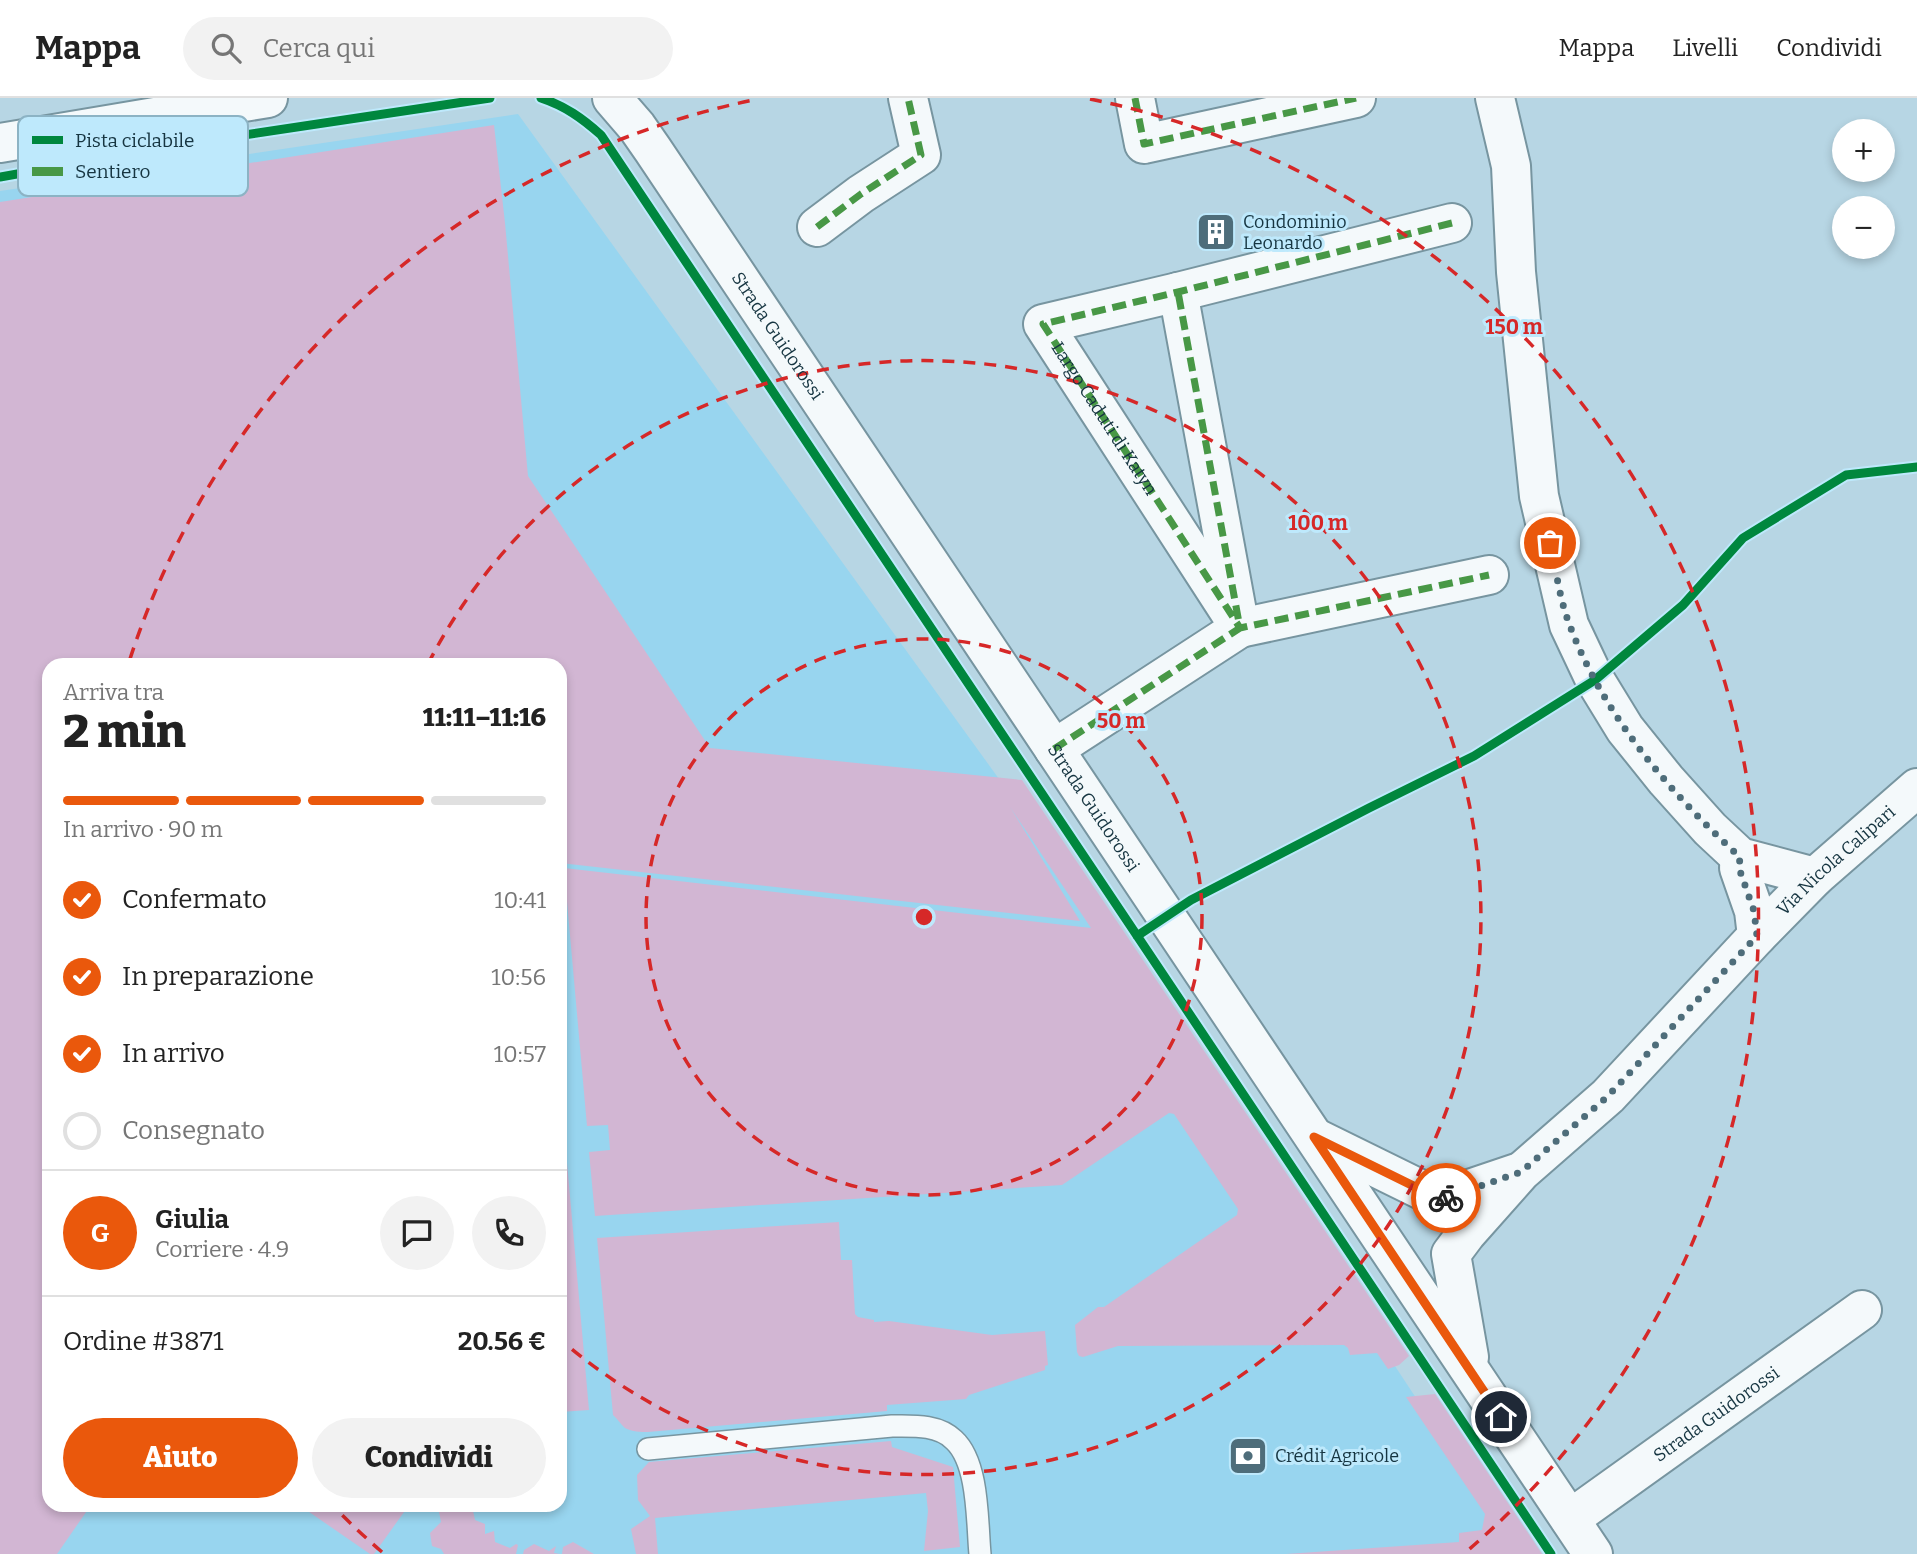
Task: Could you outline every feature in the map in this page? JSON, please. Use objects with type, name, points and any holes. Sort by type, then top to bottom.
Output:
[{"type":"street","points":[[161,116],[268,98]]},
{"type":"street","name":"Strada Guidorossi","points":[[612,98],[638,127],[1593,1554]]},
{"type":"street","points":[[817,227],[921,155],[908,98]]},
{"type":"street","points":[[1135,98],[1144,144],[1356,98]]},
{"type":"street","points":[[1495,98],[1511,166],[1516,272],[1539,496],[1569,625],[1595,680],[1625,729],[1710,829],[1740,857],[1815,877]]},
{"type":"street","points":[[0,143],[18,140]]},
{"type":"street","name":"Largo Caduti di Katyn","points":[[1240,628],[1044,324],[1452,223]]},
{"type":"street","points":[[1178,292],[1240,628]]},
{"type":"street","points":[[1054,749],[1240,628],[1489,575]]},
{"type":"street","name":"Via Nicola Calipari","points":[[1472,1373],[1451,1254],[1466,1234],[1521,1172],[1608,1096],[1815,877],[1917,789]]},
{"type":"street","points":[[1740,857],[1739,868],[1754,911],[1757,936]]},
{"type":"street","name":"Via Nicola Calipari","points":[[1314,1137],[1440,1199],[1521,1172]]},
{"type":"street","name":"Strada Guidorossi","points":[[1570,1519],[1863,1310]]},
{"type":"lane","points":[[648,1449],[892,1426],[918,1426],[937,1430],[954,1440],[969,1468],[980,1554]]},
{"type":"shaded area","points":[[518,114],[1096,913],[1519,1554],[0,1554],[0,191],[18,188],[18,196],[248,196],[248,154]]},
{"type":"shaded area","points":[[494,125],[528,476],[710,748],[1022,780],[1409,1356],[1399,1365],[1388,1369],[1377,1353],[1350,1355],[1344,1345],[1118,1346],[1079,1356],[1075,1325],[1237,1215],[1238,1209],[1174,1114],[1169,1113],[1062,1185],[595,1216],[589,1152],[610,1150],[608,1125],[587,1126],[567,902],[567,868],[1091,928],[1010,807],[1080,921],[567,864],[567,658],[42,658],[42,1512],[86,1512],[57,1554],[0,1554],[0,202],[38,196],[248,196],[248,163]]},
{"type":"shaded area","points":[[567,1163],[589,1410],[567,1412]]},
{"type":"shaded area","points":[[839,1222],[841,1260],[852,1260],[855,1314],[858,1317],[874,1322],[889,1321],[992,1335],[1045,1331],[1048,1365],[1045,1370],[969,1395],[966,1399],[887,1405],[887,1411],[648,1432],[625,1428],[613,1415],[597,1238]]},
{"type":"shaded area","points":[[1435,1394],[1542,1554],[1286,1554],[1459,1542],[1459,1533],[1482,1530],[1485,1514],[1406,1397]]},
{"type":"shaded area","points":[[891,1441],[892,1447],[953,1467],[960,1547],[924,1551],[928,1511],[926,1493],[655,1518],[658,1554],[636,1554],[631,1529],[650,1516],[638,1500],[637,1475],[649,1462]]},
{"type":"shaded area","points":[[309,1512],[404,1512],[374,1554],[370,1554]]},
{"type":"shaded area","points":[[439,1512],[473,1512],[475,1520],[485,1524],[485,1534],[494,1531],[495,1542],[510,1548],[518,1545],[516,1554],[444,1554],[441,1549],[432,1546],[430,1533],[441,1522]]},
{"type":"shaded area","points":[[573,1542],[594,1554],[562,1554],[563,1547]]},
{"type":"shaded area","points":[[534,1544],[549,1551],[556,1546],[554,1553],[560,1554],[523,1554],[524,1550]]},
{"type":"marked path","points":[[817,227],[921,155],[908,98]]},
{"type":"marked path","points":[[1135,98],[1144,144],[1356,98]]},
{"type":"marked path","points":[[1452,223],[1043,324],[1240,628],[1489,575]]},
{"type":"marked path","points":[[1054,749],[1240,628],[1178,292]]},
{"type":"cycle path","points":[[248,134],[490,98]]},
{"type":"cycle path","points":[[541,98],[573,113],[601,135],[1551,1554]]},
{"type":"cycle path","points":[[0,177],[18,174]]},
{"type":"cycle path","points":[[1137,936],[1191,900],[1474,756],[1595,680],[1683,605],[1743,538],[1846,475],[1917,467]]},
{"type":"way so far","points":[[1446,1198],[1521,1172],[1608,1096],[1757,936],[1754,911],[1739,868],[1740,857],[1710,829],[1666,780],[1625,729],[1595,680],[1569,625],[1550,543]]},
{"type":"place","name":"Condominio Leonardo","points":[[1216,232]]},
{"type":"place","name":"Crédit Agricole","points":[[1248,1456]]},
{"type":"route","points":[[1446,1198],[1440,1199],[1314,1137],[1501,1417]]}]
